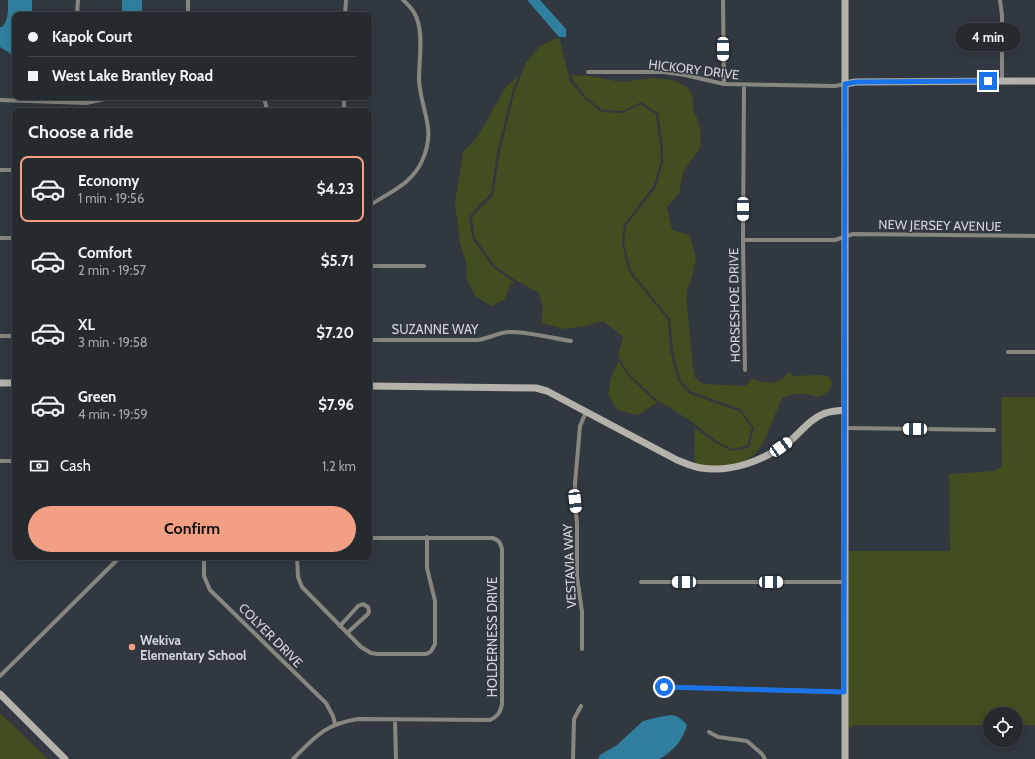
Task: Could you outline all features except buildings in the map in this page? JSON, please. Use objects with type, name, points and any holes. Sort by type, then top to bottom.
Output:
[{"type":"street","points":[[77,12],[78,0]]},
{"type":"street","points":[[188,0],[188,12]]},
{"type":"street","points":[[345,12],[346,0]]},
{"type":"street","points":[[372,204],[405,184],[414,175],[426,149],[428,123],[420,82],[418,23],[411,7],[403,0]]},
{"type":"street","points":[[723,0],[724,84]]},
{"type":"street","points":[[844,759],[845,0]]},
{"type":"street","points":[[1000,0],[1002,15],[1002,81]]},
{"type":"street","name":"HICKORY DRIVE","points":[[588,72],[664,72],[724,84],[744,85],[835,86],[845,84]]},
{"type":"street","points":[[845,84],[856,82],[1035,81]]},
{"type":"street","name":"HORSESHOE DRIVE","points":[[744,85],[743,240],[745,370]]},
{"type":"street","points":[[0,100],[86,103],[100,100]]},
{"type":"street","points":[[0,170],[12,170]]},
{"type":"street","name":"NEW JERSEY AVENUE","points":[[844,237],[853,234],[1035,236]]},
{"type":"street","name":"HORSESHOE DRIVE","points":[[743,240],[836,240],[844,237]]},
{"type":"street","points":[[0,238],[12,238]]},
{"type":"street","points":[[372,266],[424,266]]},
{"type":"street","name":"SUZANNE WAY","points":[[372,340],[482,340],[506,332],[516,332],[571,341]]},
{"type":"street","points":[[0,336],[12,336]]},
{"type":"street","points":[[1008,352],[1035,352]]},
{"type":"street","points":[[0,383],[12,383]]},
{"type":"street","points":[[372,386],[536,388],[547,391],[677,460],[699,468],[720,469],[741,466],[761,458],[789,441],[820,415],[845,410]]},
{"type":"street","name":"VESTAVIA WAY","points":[[582,649],[582,612],[578,576],[578,524],[575,501],[575,484],[580,426],[586,411]]},
{"type":"street","points":[[845,428],[994,430]]},
{"type":"street","points":[[0,461],[12,461]]},
{"type":"street","points":[[296,560],[298,577],[302,587],[361,647],[371,653],[425,654],[432,650],[435,644],[435,601],[427,568],[427,537]]},
{"type":"street","name":"HOLDERNESS DRIVE","points":[[293,759],[323,730],[345,721],[358,719],[490,720],[499,715],[502,704],[502,549],[500,543],[497,539],[492,538],[372,538]]},
{"type":"street","points":[[0,676],[117,560]]},
{"type":"street","name":"COLYER DRIVE","points":[[204,560],[204,576],[210,590],[326,704],[336,724]]},
{"type":"street","points":[[641,582],[844,582]]},
{"type":"street","points":[[340,626],[358,606],[363,604],[368,607],[368,614],[347,633]]},
{"type":"street","points":[[664,687],[844,692]]},
{"type":"street","points":[[0,694],[65,759]]},
{"type":"street","points":[[573,759],[574,719],[581,706]]},
{"type":"street","points":[[395,719],[396,759]]},
{"type":"street","points":[[709,732],[718,737],[747,742],[762,754],[765,759]]},
{"type":"green space","points":[[559,37],[570,81],[584,98],[601,112],[623,113],[641,104],[656,114],[661,161],[654,185],[624,225],[622,244],[629,272],[668,320],[670,350],[678,381],[690,394],[739,411],[752,428],[747,446],[732,449],[715,440],[691,421],[657,400],[630,375],[618,356],[623,337],[603,321],[565,329],[541,323],[543,309],[539,293],[515,280],[495,266],[475,238],[472,217],[493,195],[500,152],[514,94],[525,64],[540,46]]},
{"type":"green space","points":[[571,75],[590,76],[621,82],[653,78],[673,80],[687,87],[693,97],[693,111],[698,120],[701,132],[700,148],[683,172],[679,194],[667,207],[672,230],[690,235],[696,258],[692,277],[687,290],[687,307],[695,378],[704,384],[745,386],[751,378],[761,382],[776,382],[790,372],[792,376],[828,376],[833,382],[829,391],[819,397],[800,394],[782,398],[761,446],[751,457],[746,460],[720,466],[707,466],[695,463],[695,428],[714,442],[732,451],[749,448],[754,428],[740,409],[692,392],[680,380],[673,350],[670,319],[631,271],[624,243],[626,226],[656,187],[663,162],[663,145],[658,113],[641,102],[623,111],[602,110],[586,97]]},
{"type":"green space","points":[[518,76],[512,93],[497,152],[491,194],[469,217],[473,240],[493,267],[515,283],[511,283],[504,300],[491,306],[475,296],[467,280],[466,262],[460,243],[455,203],[463,152],[478,136],[505,88]]},
{"type":"green space","points":[[619,361],[628,376],[657,403],[638,415],[617,410],[608,395],[611,378]]},
{"type":"green space","points":[[1001,397],[1035,397],[1035,725],[1023,725],[1023,707],[983,707],[983,725],[854,725],[852,728],[847,727],[847,551],[950,551],[949,474],[994,471],[1002,466]]},
{"type":"green space","points":[[0,713],[48,759],[0,759]]},
{"type":"water","points":[[8,0],[32,0],[32,12],[12,12],[12,54],[0,47],[0,27],[2,27],[7,18]]},
{"type":"water","points":[[122,0],[142,0],[142,12],[122,12]]},
{"type":"water","points":[[527,0],[540,0],[566,29],[566,37],[559,37]]},
{"type":"water","points":[[671,715],[680,718],[687,725],[680,741],[664,756],[659,759],[598,759],[600,755],[617,745],[643,721]]},
{"type":"place","name":"Wekiva Elementary School","points":[[132,647]]},
{"type":"route","points":[[664,687],[844,692],[845,84],[856,82],[988,81]]}]
